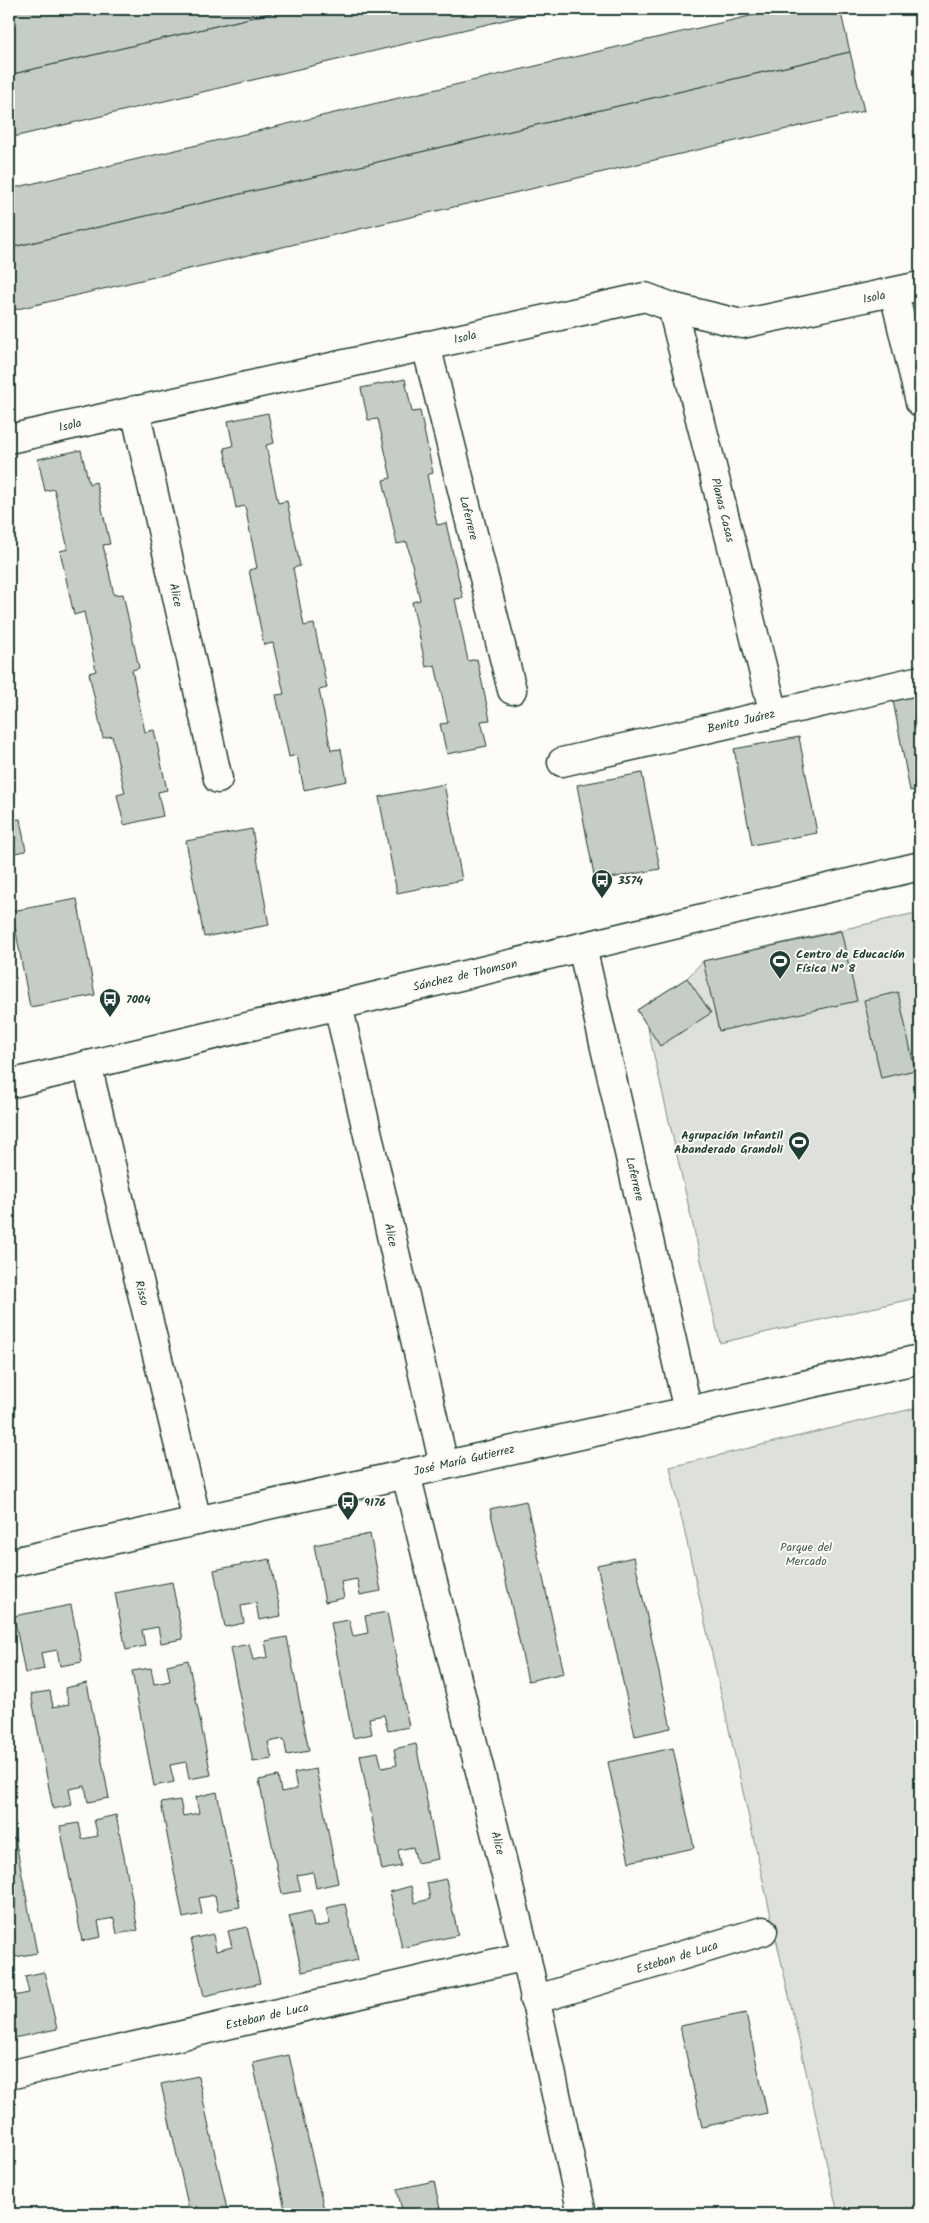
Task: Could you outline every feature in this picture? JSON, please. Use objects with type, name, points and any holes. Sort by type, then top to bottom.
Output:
[{"type":"street","name":"Isola","points":[[9,438],[645,297],[672,307],[742,324],[920,286]]},
{"type":"street","points":[[894,293],[920,402]]},
{"type":"street","name":"Planas Casas","points":[[672,307],[774,714]]},
{"type":"street","name":"Laferrere","points":[[426,345],[512,690]]},
{"type":"street","name":"Alice","points":[[135,410],[218,779]]},
{"type":"street","name":"Benito Juárez","points":[[562,762],[920,680]]},
{"type":"street","name":"Sánchez de Thomson","points":[[9,1084],[920,866]]},
{"type":"street","name":"Laferrere","points":[[582,947],[688,1410]]},
{"type":"street","name":"Alice","points":[[338,1005],[444,1465]]},
{"type":"street","name":"Risso","points":[[87,1065],[197,1521]]},
{"type":"street","name":"José María Gutierrez","points":[[9,1563],[920,1359]]},
{"type":"street","name":"Alice","points":[[406,1474],[526,1956],[534,2000],[582,2214]]},
{"type":"street","name":"Esteban de Luca","points":[[534,2000],[763,1931]]},
{"type":"street","name":"Esteban de Luca","points":[[9,2075],[526,1956]]},
{"type":"green space","name":"Agrupación Infantil Abanderado Grandoli","points":[[920,912],[920,1297],[720,1343],[647,1025],[637,1010],[687,978],[703,961]]},
{"type":"green space","name":"Parque del Mercado","points":[[920,1407],[920,2214],[838,2214],[670,1467]]},
{"type":"building","points":[[27,9],[288,9],[9,75],[9,13]]},
{"type":"building","points":[[288,9],[551,9],[9,138],[9,75]]},
{"type":"building","points":[[780,9],[840,9],[850,52],[9,248],[9,189]]},
{"type":"building","points":[[850,52],[864,111],[9,311],[9,248]]},
{"type":"building","points":[[405,379],[412,412],[420,411],[433,473],[427,475],[437,525],[446,523],[463,598],[455,599],[468,661],[477,659],[490,720],[481,721],[487,746],[447,754],[440,724],[448,723],[435,665],[426,667],[412,602],[420,600],[407,542],[397,544],[383,480],[391,478],[378,419],[368,420],[361,388]]},
{"type":"building","points":[[268,413],[274,443],[266,445],[278,503],[287,501],[300,566],[293,568],[304,626],[314,624],[327,688],[319,690],[331,750],[341,749],[347,781],[304,790],[297,755],[289,757],[276,695],[284,694],[273,643],[264,645],[249,570],[257,568],[245,506],[236,508],[224,448],[233,446],[228,421]]},
{"type":"building","points":[[81,450],[89,484],[96,482],[110,544],[103,545],[114,595],[123,594],[139,668],[132,670],[145,732],[154,730],[167,790],[158,792],[163,816],[124,825],[117,795],[125,793],[112,736],[103,738],[89,673],[96,671],[84,612],[74,615],[60,551],[68,549],[54,489],[45,491],[38,459]]},
{"type":"building","points":[[920,689],[920,789],[910,791],[892,695]]},
{"type":"building","points":[[799,737],[817,833],[752,845],[734,749]]},
{"type":"building","points":[[642,773],[660,869],[595,881],[577,785]]},
{"type":"building","points":[[444,784],[462,880],[397,893],[379,797]]},
{"type":"building","points":[[9,811],[11,820],[20,819],[26,851],[9,854]]},
{"type":"building","points":[[252,829],[269,925],[204,937],[186,841]]},
{"type":"building","points":[[77,899],[95,995],[30,1007],[12,911]]},
{"type":"building","points":[[841,931],[857,1001],[719,1031],[703,961]]},
{"type":"building","points":[[687,978],[711,1013],[660,1046],[637,1010]]},
{"type":"building","points":[[898,992],[915,1070],[881,1078],[864,1000]]},
{"type":"building","points":[[526,1501],[564,1673],[528,1681],[490,1509]]},
{"type":"building","points":[[370,1534],[381,1591],[360,1595],[357,1579],[341,1582],[344,1598],[325,1602],[314,1545]]},
{"type":"building","points":[[634,1557],[671,1728],[635,1736],[597,1565]]},
{"type":"building","points":[[270,1559],[281,1616],[259,1620],[256,1603],[241,1606],[244,1623],[225,1627],[214,1570]]},
{"type":"building","points":[[172,1582],[183,1639],[161,1643],[158,1627],[142,1630],[145,1646],[126,1650],[115,1593]]},
{"type":"building","points":[[71,1605],[82,1662],[60,1666],[57,1650],[41,1653],[44,1669],[25,1673],[14,1616]]},
{"type":"building","points":[[387,1612],[409,1727],[388,1731],[384,1715],[369,1718],[372,1734],[353,1738],[331,1623],[349,1620],[353,1636],[368,1633],[365,1616]]},
{"type":"building","points":[[287,1637],[309,1751],[287,1755],[284,1739],[268,1742],[272,1759],[253,1762],[230,1648],[249,1644],[253,1660],[268,1657],[265,1641]]},
{"type":"building","points":[[188,1660],[211,1775],[189,1779],[186,1762],[170,1765],[174,1782],[154,1786],[132,1671],[151,1668],[154,1684],[170,1681],[167,1665]]},
{"type":"building","points":[[87,1683],[109,1798],[88,1802],[85,1786],[69,1789],[72,1805],[53,1809],[31,1694],[50,1691],[53,1707],[69,1704],[65,1688]]},
{"type":"building","points":[[416,1744],[438,1859],[417,1863],[413,1847],[398,1850],[401,1866],[382,1870],[360,1755],[378,1752],[382,1768],[397,1765],[394,1749]]},
{"type":"building","points":[[673,1748],[694,1848],[629,1862],[608,1762]]},
{"type":"building","points":[[316,1769],[338,1883],[316,1888],[313,1872],[297,1875],[301,1891],[282,1894],[259,1780],[278,1776],[281,1792],[297,1789],[294,1773]]},
{"type":"building","points":[[217,1792],[240,1907],[218,1911],[215,1895],[199,1898],[202,1914],[183,1918],[161,1803],[180,1800],[183,1816],[199,1813],[196,1797]]},
{"type":"building","points":[[116,1815],[138,1930],[117,1934],[114,1918],[98,1921],[101,1937],[82,1941],[60,1826],[79,1823],[82,1839],[98,1836],[94,1820]]},
{"type":"building","points":[[15,1838],[37,1953],[15,1957],[12,1941],[9,1941],[9,1839]]},
{"type":"building","points":[[446,1879],[458,1935],[402,1948],[390,1892],[411,1886],[415,1903],[430,1899],[427,1883]]},
{"type":"building","points":[[345,1904],[358,1960],[302,1972],[289,1916],[311,1911],[314,1927],[330,1924],[326,1908]]},
{"type":"building","points":[[247,1927],[260,1983],[204,1996],[191,1939],[213,1934],[216,1951],[232,1947],[228,1931]]},
{"type":"building","points":[[44,1972],[57,2029],[9,2039],[9,1980],[13,1996],[29,1993],[25,1976]]},
{"type":"building","points":[[746,2013],[767,2113],[702,2127],[680,2026]]},
{"type":"building","points":[[289,2055],[325,2214],[286,2214],[253,2063]]},
{"type":"building","points":[[198,2076],[228,2214],[190,2214],[161,2084]]},
{"type":"building","points":[[434,2181],[441,2214],[403,2214],[397,2189]]},
{"type":"building","points":[[533,2209],[534,2214],[507,2214]]},
{"type":"place","name":"3574","points":[[602,899]]},
{"type":"place","name":"Centro de Educación Física N° 8","points":[[780,980]]},
{"type":"place","name":"7004","points":[[110,1018]]},
{"type":"place","name":"Agrupación Infantil Abanderado Grandoli","points":[[799,1161]]},
{"type":"place","name":"9176","points":[[348,1521]]}]
